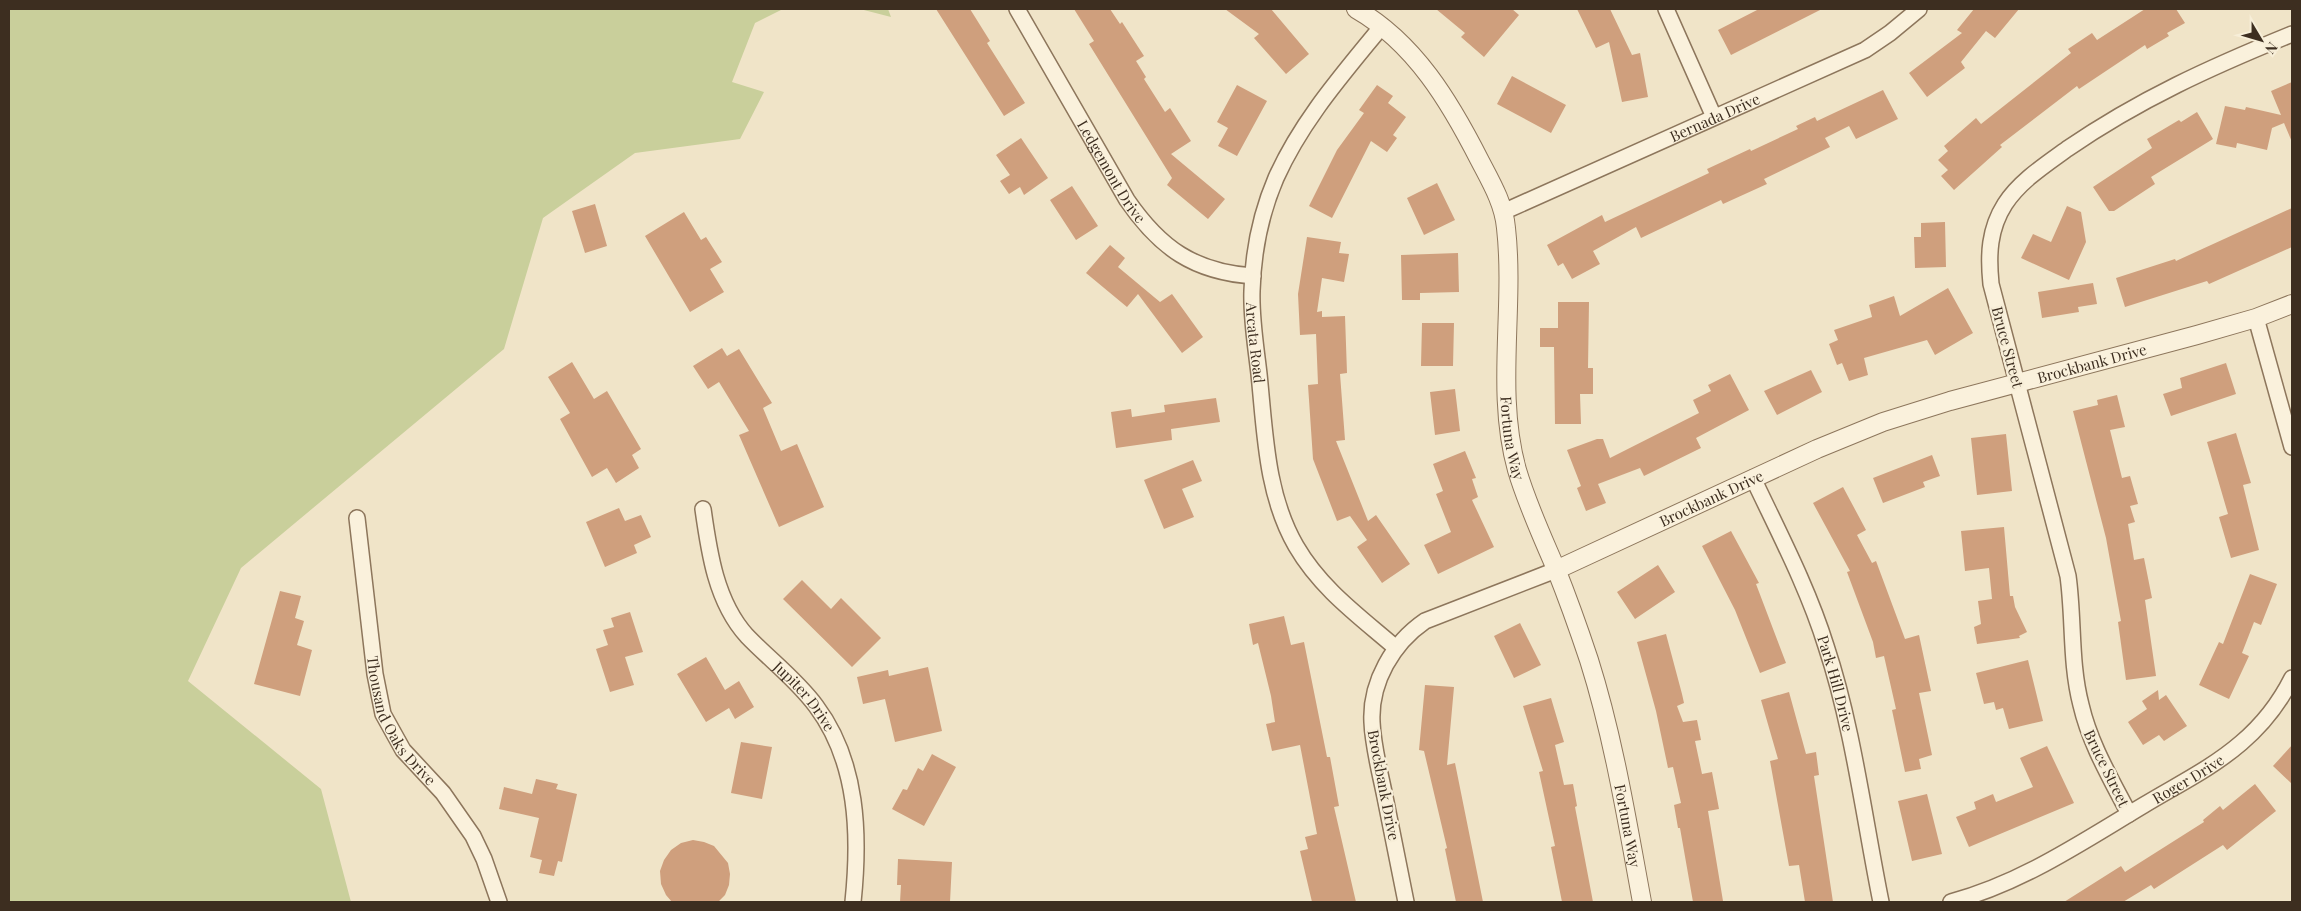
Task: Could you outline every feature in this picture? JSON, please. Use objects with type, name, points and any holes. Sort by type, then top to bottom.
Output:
[{"type":"street","name":"Ledgemont Drive","points":[[1017,9],[1127,200],[1146,226],[1169,247],[1194,263],[1228,274],[1253,276]]},
{"type":"street","name":"Fortuna Way","points":[[1356,9],[1382,26],[1402,43],[1417,60],[1443,96],[1474,148],[1504,212],[1507,243],[1509,432],[1512,450],[1525,494],[1579,630],[1598,691],[1614,755],[1642,902]]},
{"type":"street","points":[[1666,9],[1714,117]]},
{"type":"street","name":"Bernada Drive","points":[[1504,212],[1865,50],[1890,33],[1919,9]]},
{"type":"street","name":"Arcata Road","points":[[1382,26],[1312,114],[1286,157],[1276,179],[1261,225],[1253,276],[1252,310],[1267,453],[1276,497],[1287,529],[1303,558],[1325,587],[1396,648]]},
{"type":"street","name":"Bruce Street","points":[[2129,814],[2090,736],[2080,704],[2075,670],[2073,614],[2068,576],[1991,284],[1989,254],[1993,228],[2012,194],[2039,169],[2091,133],[2150,97],[2211,67],[2292,34]]},
{"type":"street","name":"Brockbank Drive","points":[[1406,902],[1375,747],[1372,719],[1373,704],[1382,670],[1396,648],[1408,634],[1425,621],[1556,570],[1754,478],[1883,422],[1950,401],[2256,318],[2292,304]]},
{"type":"street","points":[[2256,318],[2292,447]]},
{"type":"street","name":"Park Hill Drive","points":[[1754,478],[1803,584],[1826,645],[1844,714],[1881,902]]},
{"type":"street","name":"Jupiter Drive","points":[[703,508],[708,546],[717,583],[731,611],[745,634],[796,680],[817,707],[832,731],[841,753],[852,790],[857,838],[853,902]]},
{"type":"street","name":"Thousand Oaks Drive","points":[[357,518],[375,674],[383,714],[403,750],[443,793],[468,828],[484,859],[499,902]]},
{"type":"street","name":"Roger Drive","points":[[1951,902],[1985,892],[2029,873],[2222,758],[2241,743],[2275,706],[2292,678]]},
{"type":"green space","points":[[9,9],[783,9],[755,23],[732,82],[764,92],[740,139],[635,153],[543,218],[504,349],[241,568],[188,681],[321,789],[351,902],[9,902]]},
{"type":"green space","points":[[860,9],[888,9],[891,17]]},
{"type":"building","points":[[936,9],[970,9],[990,41],[987,43],[1025,103],[1004,116]]},
{"type":"building","points":[[1074,9],[1110,9],[1120,24],[1122,22],[1144,56],[1136,61],[1146,77],[1144,79],[1165,112],[1170,108],[1191,141],[1171,154],[1225,199],[1208,219],[1167,185],[1172,178],[1089,44],[1094,41]]},
{"type":"building","points":[[1225,9],[1271,9],[1309,54],[1286,74],[1254,38],[1259,34]]},
{"type":"building","points":[[1436,9],[1512,9],[1519,15],[1484,57],[1461,37],[1465,33]]},
{"type":"building","points":[[1577,9],[1610,9],[1632,55],[1640,53],[1648,97],[1622,102],[1609,42],[1596,48]]},
{"type":"building","points":[[1759,9],[1822,9],[1731,55],[1718,30]]},
{"type":"building","points":[[1974,9],[2019,9],[1995,38],[1986,31],[1961,62],[1965,68],[1927,97],[1909,73],[1962,33],[1957,30]]},
{"type":"building","points":[[2145,9],[2176,9],[2185,23],[2167,33],[2169,36],[2147,49],[2145,45],[2079,89],[2077,86],[2000,145],[2002,147],[1954,190],[1941,176],[1948,170],[1938,160],[1948,151],[1944,146],[1976,118],[1981,124],[2071,53],[2068,49],[2092,33],[2097,40]]},
{"type":"building","points":[[1512,76],[1566,105],[1551,133],[1497,104]]},
{"type":"building","points":[[2292,82],[2292,142],[2284,123],[2272,128],[2267,150],[2237,143],[2236,148],[2216,144],[2225,106],[2245,110],[2246,107],[2281,115],[2271,91]]},
{"type":"building","points":[[1237,85],[1267,101],[1237,156],[1218,146],[1228,128],[1217,122]]},
{"type":"building","points":[[1377,85],[1393,96],[1388,103],[1406,117],[1393,135],[1397,138],[1387,152],[1371,141],[1332,218],[1309,206],[1337,150],[1364,113],[1359,110]]},
{"type":"building","points":[[1883,90],[1898,119],[1856,139],[1849,126],[1825,138],[1830,147],[1764,179],[1767,184],[1723,204],[1721,200],[1641,238],[1636,227],[1593,251],[1600,264],[1572,279],[1563,263],[1558,266],[1547,245],[1602,215],[1605,222],[1709,173],[1707,169],[1798,129],[1796,126],[1815,117],[1817,121]]},
{"type":"building","points":[[2197,112],[2213,139],[2151,177],[2155,184],[2114,211],[2109,211],[2093,187],[2152,148],[2147,139],[2179,120],[2181,122]]},
{"type":"building","points":[[1021,138],[1048,178],[1024,195],[1020,187],[1009,194],[1000,181],[1010,175],[996,155]]},
{"type":"building","points":[[1437,183],[1455,220],[1424,235],[1407,198]]},
{"type":"building","points":[[1072,186],[1098,226],[1076,240],[1050,200]]},
{"type":"building","points":[[595,204],[607,246],[585,253],[572,211]]},
{"type":"building","points":[[2067,206],[2081,212],[2086,242],[2069,280],[2021,258],[2033,234],[2051,242]]},
{"type":"building","points":[[2292,208],[2292,247],[2209,284],[2207,281],[2125,307],[2116,278],[2175,259],[2176,261]]},
{"type":"building","points":[[684,212],[701,240],[706,237],[722,262],[710,269],[724,292],[690,312],[645,236]]},
{"type":"building","points":[[1945,222],[1946,267],[1915,268],[1914,237],[1921,237],[1921,223]]},
{"type":"building","points":[[1307,237],[1341,242],[1339,253],[1349,254],[1344,282],[1322,278],[1317,312],[1322,311],[1322,317],[1345,316],[1347,373],[1340,374],[1345,440],[1336,441],[1368,521],[1376,515],[1410,564],[1382,583],[1357,547],[1367,540],[1350,516],[1337,521],[1313,459],[1308,385],[1318,384],[1316,334],[1300,335],[1298,294]]},
{"type":"building","points":[[1110,245],[1125,258],[1118,267],[1160,302],[1172,294],[1203,337],[1182,353],[1138,294],[1127,307],[1086,273]]},
{"type":"building","points":[[1458,253],[1459,292],[1420,293],[1420,300],[1402,300],[1401,255]]},
{"type":"building","points":[[2093,283],[2097,304],[2078,307],[2079,312],[2042,318],[2038,292]]},
{"type":"building","points":[[1948,288],[1973,333],[1935,355],[1927,340],[1864,358],[1868,375],[1849,381],[1842,363],[1837,365],[1829,344],[1838,340],[1834,330],[1872,317],[1869,305],[1894,296],[1900,316]]},
{"type":"building","points":[[1558,302],[1589,302],[1588,368],[1593,368],[1593,394],[1580,394],[1581,424],[1555,424],[1554,347],[1540,347],[1540,328],[1558,328]]},
{"type":"building","points":[[1422,323],[1454,323],[1453,366],[1421,366]]},
{"type":"building","points":[[722,348],[727,356],[739,349],[772,403],[763,408],[781,451],[797,444],[824,507],[779,527],[739,435],[749,431],[719,382],[708,389],[693,366]]},
{"type":"building","points":[[572,362],[594,399],[607,391],[641,449],[632,455],[639,468],[616,483],[607,468],[592,477],[560,419],[570,413],[548,377]]},
{"type":"building","points":[[2226,363],[2236,394],[2171,416],[2163,394],[2182,388],[2180,378]]},
{"type":"building","points":[[1811,370],[1822,392],[1777,415],[1764,391]]},
{"type":"building","points":[[1730,374],[1749,410],[1696,438],[1701,448],[1644,476],[1640,468],[1598,484],[1606,503],[1586,511],[1577,488],[1581,486],[1567,450],[1597,439],[1603,439],[1610,458],[1699,413],[1693,400],[1711,391],[1708,385]]},
{"type":"building","points":[[1455,389],[1460,431],[1435,435],[1430,392]]},
{"type":"building","points":[[2117,395],[2125,427],[2110,430],[2122,478],[2130,476],[2138,504],[2130,506],[2135,522],[2128,524],[2134,560],[2144,558],[2152,598],[2145,600],[2156,676],[2126,680],[2118,622],[2121,621],[2106,538],[2073,411],[2098,405],[2097,400]]},
{"type":"building","points":[[1216,398],[1220,422],[1171,429],[1172,440],[1116,448],[1111,412],[1131,409],[1132,417],[1165,412],[1164,405]]},
{"type":"building","points":[[2236,433],[2251,483],[2243,485],[2259,550],[2231,558],[2219,517],[2228,514],[2207,442]]},
{"type":"building","points":[[2006,434],[2012,491],[1977,495],[1971,438]]},
{"type":"building","points":[[1465,451],[1476,478],[1472,479],[1478,497],[1472,500],[1494,547],[1438,574],[1424,545],[1451,532],[1436,494],[1443,491],[1433,464]]},
{"type":"building","points":[[1932,455],[1940,476],[1923,482],[1925,487],[1883,503],[1873,478]]},
{"type":"building","points":[[1193,460],[1202,481],[1182,489],[1194,517],[1164,529],[1144,480]]},
{"type":"building","points":[[1843,487],[1866,530],[1857,535],[1872,563],[1876,561],[1905,639],[1919,635],[1931,691],[1919,693],[1932,755],[1919,759],[1921,769],[1905,772],[1892,710],[1896,709],[1884,656],[1876,658],[1873,642],[1847,572],[1850,571],[1813,503]]},
{"type":"building","points":[[619,508],[625,521],[641,515],[651,537],[634,545],[637,553],[605,567],[586,522]]},
{"type":"building","points":[[2004,527],[2010,596],[2013,596],[2015,607],[2027,632],[2019,636],[2020,638],[1977,644],[1974,627],[1981,624],[1978,601],[1992,599],[1989,568],[1965,571],[1961,531]]},
{"type":"building","points":[[1731,531],[1759,583],[1756,584],[1786,663],[1760,673],[1735,610],[1702,546]]},
{"type":"building","points":[[1658,565],[1675,592],[1635,619],[1617,592]]},
{"type":"building","points":[[2250,574],[2277,584],[2261,625],[2254,622],[2242,653],[2249,656],[2229,699],[2199,685],[2219,642],[2223,644]]},
{"type":"building","points":[[802,580],[831,609],[841,598],[881,638],[852,667],[783,599]]},
{"type":"building","points":[[280,591],[301,596],[295,618],[304,621],[297,645],[312,650],[300,696],[254,684]]},
{"type":"building","points":[[630,612],[643,652],[625,657],[634,685],[610,692],[596,649],[608,645],[603,630],[614,627],[611,618]]},
{"type":"building","points":[[1284,616],[1291,645],[1304,642],[1327,757],[1330,757],[1339,806],[1334,807],[1356,902],[1312,902],[1300,851],[1308,849],[1305,837],[1317,834],[1300,745],[1272,751],[1266,724],[1275,722],[1271,696],[1258,643],[1253,645],[1249,624]]},
{"type":"building","points":[[1520,623],[1541,665],[1514,678],[1494,636]]},
{"type":"building","points":[[1666,634],[1684,703],[1677,706],[1683,722],[1697,720],[1701,740],[1695,741],[1702,774],[1712,772],[1719,809],[1708,811],[1723,901],[1693,902],[1674,805],[1681,803],[1673,767],[1668,768],[1656,711],[1637,642]]},
{"type":"building","points":[[706,657],[725,690],[739,681],[754,707],[735,719],[729,708],[706,722],[677,674]]},
{"type":"building","points":[[2028,660],[2043,721],[2009,729],[2003,708],[1996,710],[1994,702],[1984,704],[1976,673]]},
{"type":"building","points":[[928,667],[942,731],[895,742],[885,699],[863,704],[857,677],[888,670],[889,676]]},
{"type":"building","points":[[1425,685],[1454,687],[1447,765],[1455,763],[1483,902],[1456,902],[1445,849],[1447,848],[1424,751],[1419,750]]},
{"type":"building","points":[[2158,690],[2159,700],[2166,695],[2187,726],[2164,741],[2159,735],[2143,745],[2128,722],[2147,709],[2142,701]]},
{"type":"building","points":[[1789,692],[1806,754],[1816,752],[1819,775],[1814,776],[1833,902],[1805,902],[1799,865],[1789,866],[1770,761],[1778,759],[1761,700]]},
{"type":"building","points":[[1551,698],[1564,742],[1555,745],[1564,785],[1573,784],[1577,806],[1575,807],[1593,902],[1562,902],[1551,847],[1555,846],[1539,772],[1543,771],[1523,706]]},
{"type":"building","points":[[741,742],[772,747],[762,799],[731,793]]},
{"type":"building","points":[[2292,745],[2292,784],[2273,766]]},
{"type":"building","points":[[2047,746],[2074,803],[1969,847],[1956,817],[1976,809],[1974,802],[1993,794],[1996,802],[2033,787],[2020,758]]},
{"type":"building","points":[[932,754],[956,767],[924,826],[892,809],[903,789],[907,790],[918,768],[923,771]]},
{"type":"building","points":[[536,779],[558,784],[556,789],[577,794],[562,862],[558,861],[554,876],[539,873],[542,860],[530,857],[539,818],[499,809],[504,787],[532,794]]},
{"type":"building","points":[[2255,784],[2276,811],[2227,850],[2223,845],[2154,889],[2151,885],[2123,902],[2064,902],[2121,866],[2125,872],[2204,822],[2203,820],[2220,806],[2223,810]]},
{"type":"building","points":[[1927,794],[1942,854],[1912,861],[1898,801]]},
{"type":"building","points":[[693,840],[714,846],[728,863],[729,885],[725,895],[718,902],[672,902],[661,884],[660,871],[664,860],[671,850],[681,843]]},
{"type":"building","points":[[898,859],[952,862],[950,902],[900,902],[901,885],[897,885]]}]
